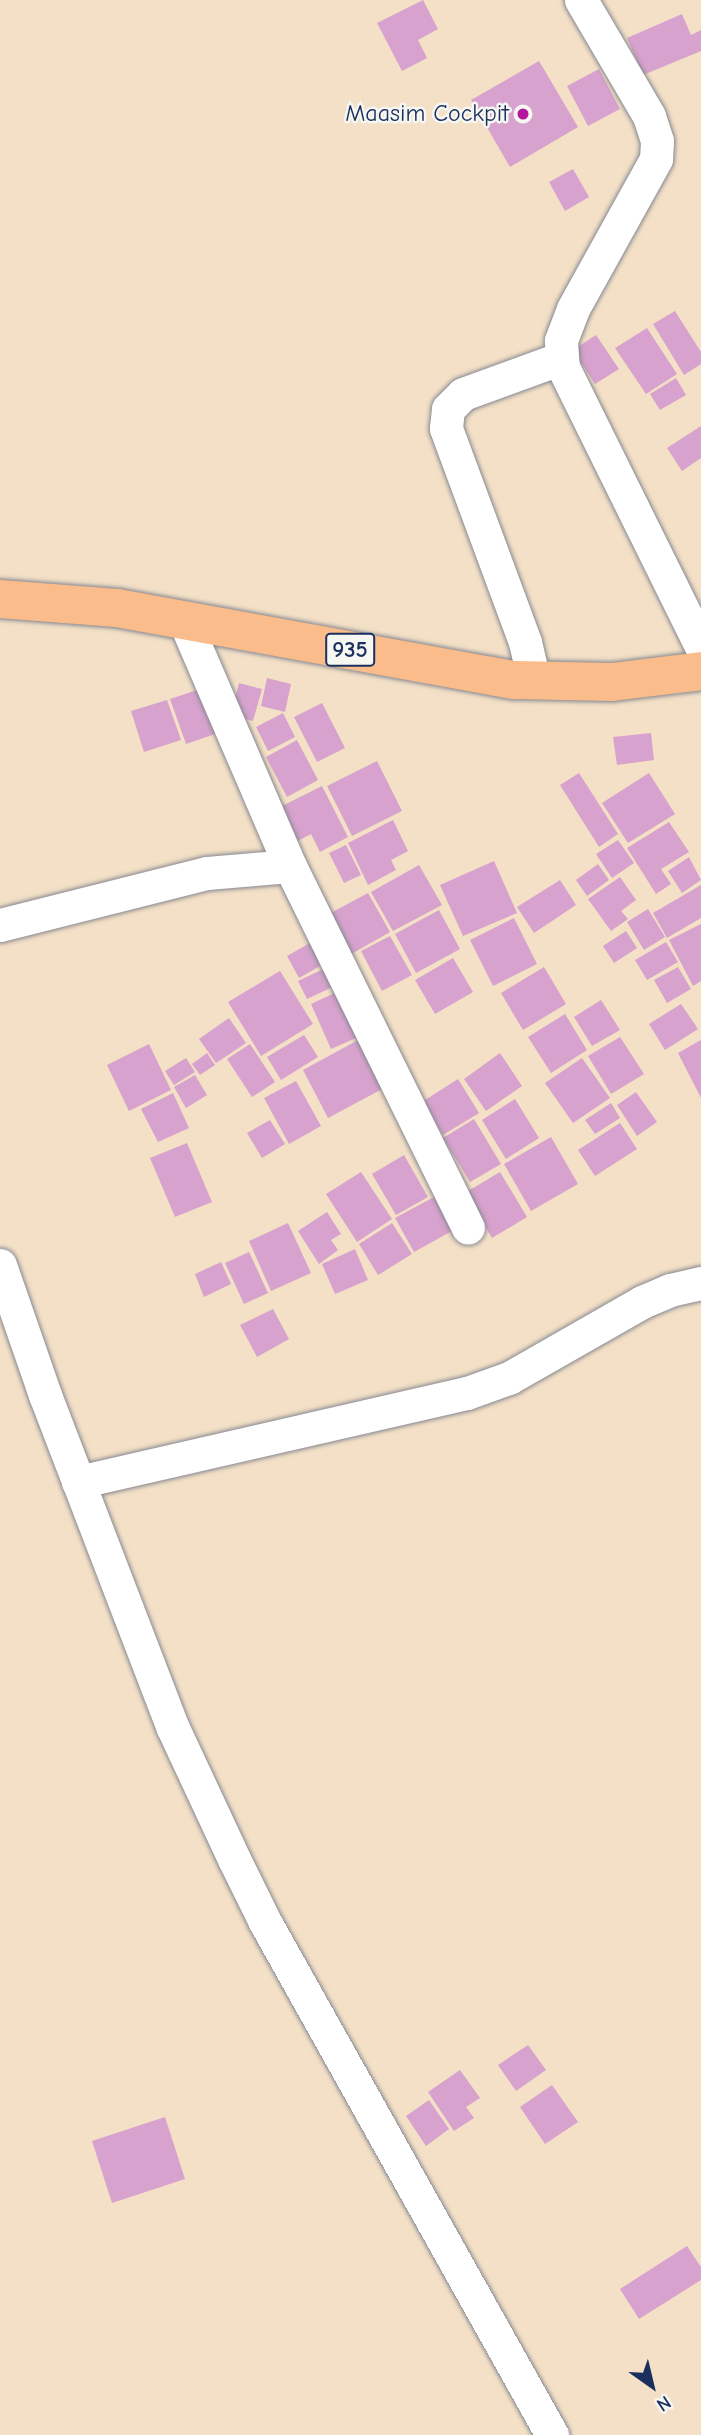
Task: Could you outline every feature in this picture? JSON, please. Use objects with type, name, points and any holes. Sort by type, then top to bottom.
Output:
[{"type":"main road","name":"935","points":[[0,598],[117,608],[502,678],[612,682],[701,671]]},
{"type":"street","points":[[581,0],[649,116],[657,141],[656,159],[573,309],[561,341],[562,358],[564,367],[701,646]]},
{"type":"street","points":[[534,681],[525,642],[446,428],[448,409],[463,394],[481,385],[562,358]]},
{"type":"street","points":[[184,620],[290,866],[468,1228]]},
{"type":"street","points":[[0,925],[207,873],[290,866]]},
{"type":"street","points":[[0,1265],[78,1482],[172,1726],[265,1922],[552,2435]]},
{"type":"street","points":[[78,1482],[467,1393],[509,1378],[642,1302],[670,1290],[701,1283]]},
{"type":"building","points":[[423,0],[438,29],[418,40],[427,58],[402,71],[377,23]]},
{"type":"building","points":[[682,14],[691,35],[701,30],[701,51],[643,75],[627,38]]},
{"type":"building","points":[[539,61],[578,127],[510,167],[471,100]]},
{"type":"building","points":[[599,69],[620,109],[588,126],[567,86]]},
{"type":"building","points":[[573,169],[589,197],[565,211],[549,182]]},
{"type":"building","points":[[675,311],[701,352],[701,364],[684,375],[653,324]]},
{"type":"building","points":[[647,328],[677,374],[646,394],[615,348]]},
{"type":"building","points":[[596,335],[619,369],[595,384],[573,350]]},
{"type":"building","points":[[676,378],[686,395],[660,410],[650,394]]},
{"type":"building","points":[[701,426],[701,458],[682,471],[667,448]]},
{"type":"building","points":[[267,678],[291,684],[285,712],[261,706]]},
{"type":"building","points":[[239,683],[262,689],[253,721],[231,715]]},
{"type":"building","points":[[203,688],[218,733],[186,744],[170,699]]},
{"type":"building","points":[[167,700],[181,740],[144,752],[131,711]]},
{"type":"building","points":[[322,703],[345,748],[317,762],[294,717]]},
{"type":"building","points":[[283,713],[295,737],[268,751],[256,727]]},
{"type":"building","points":[[651,733],[654,760],[617,765],[613,737]]},
{"type":"building","points":[[297,740],[318,780],[287,797],[266,757]]},
{"type":"building","points":[[377,761],[402,811],[352,836],[327,786]]},
{"type":"building","points":[[579,773],[618,834],[599,847],[560,785]]},
{"type":"building","points":[[649,773],[675,814],[628,843],[602,803]]},
{"type":"building","points":[[322,786],[348,837],[320,852],[311,834],[294,843],[276,809]]},
{"type":"building","points":[[393,820],[408,851],[391,860],[396,870],[368,885],[348,843]]},
{"type":"building","points":[[669,822],[689,852],[661,869],[671,884],[656,894],[627,848]]},
{"type":"building","points":[[618,840],[634,863],[612,878],[596,854]]},
{"type":"building","points":[[346,845],[361,875],[344,883],[329,853]]},
{"type":"building","points":[[689,857],[701,880],[682,893],[668,871]]},
{"type":"building","points":[[494,861],[517,913],[463,936],[440,885]]},
{"type":"building","points":[[598,864],[609,880],[587,896],[576,880]]},
{"type":"building","points":[[419,865],[442,905],[393,931],[371,892]]},
{"type":"building","points":[[620,877],[636,900],[621,911],[628,919],[611,931],[588,899]]},
{"type":"building","points":[[560,880],[576,905],[534,933],[517,907]]},
{"type":"building","points":[[701,885],[701,918],[667,938],[653,913]]},
{"type":"building","points":[[368,893],[390,932],[348,956],[325,916]]},
{"type":"building","points":[[648,909],[665,937],[644,950],[627,922]]},
{"type":"building","points":[[439,910],[460,949],[416,973],[395,934]]},
{"type":"building","points":[[514,918],[537,964],[493,986],[470,940]]},
{"type":"building","points":[[701,924],[701,981],[693,986],[669,940]]},
{"type":"building","points":[[626,931],[637,948],[614,963],[603,946]]},
{"type":"building","points":[[390,936],[412,975],[382,991],[361,951]]},
{"type":"building","points":[[317,939],[329,961],[299,978],[287,956]]},
{"type":"building","points":[[666,942],[678,962],[647,980],[635,960]]},
{"type":"building","points":[[453,958],[473,992],[435,1014],[415,980]]},
{"type":"building","points":[[332,965],[341,983],[307,999],[298,981]]},
{"type":"building","points":[[544,967],[566,1004],[523,1030],[501,993]]},
{"type":"building","points":[[678,967],[691,989],[667,1003],[654,980]]},
{"type":"building","points":[[280,971],[313,1024],[261,1056],[228,1002]]},
{"type":"building","points":[[343,989],[363,1035],[331,1049],[311,1004]]},
{"type":"building","points":[[601,1000],[620,1030],[592,1046],[574,1017]]},
{"type":"building","points":[[681,1004],[698,1029],[665,1050],[649,1024]]},
{"type":"building","points":[[565,1014],[587,1050],[551,1073],[528,1037]]},
{"type":"building","points":[[229,1018],[246,1043],[216,1063],[199,1039]]},
{"type":"building","points":[[304,1035],[318,1057],[281,1080],[267,1057]]},
{"type":"building","points":[[620,1037],[644,1074],[611,1094],[588,1056]]},
{"type":"building","points":[[360,1039],[386,1087],[328,1118],[303,1070]]},
{"type":"building","points":[[701,1040],[701,1098],[678,1053]]},
{"type":"building","points":[[149,1044],[171,1090],[129,1111],[107,1065]]},
{"type":"building","points":[[250,1044],[275,1082],[252,1097],[227,1059]]},
{"type":"building","points":[[207,1053],[215,1065],[200,1075],[192,1064]]},
{"type":"building","points":[[500,1053],[522,1086],[486,1111],[464,1079]]},
{"type":"building","points":[[186,1058],[195,1072],[174,1085],[165,1071]]},
{"type":"building","points":[[582,1058],[610,1098],[573,1123],[545,1083]]},
{"type":"building","points":[[195,1075],[207,1095],[186,1108],[174,1087]]},
{"type":"building","points":[[458,1079],[479,1113],[443,1135],[422,1102]]},
{"type":"building","points":[[296,1081],[321,1126],[289,1144],[264,1098]]},
{"type":"building","points":[[636,1092],[657,1122],[637,1136],[617,1105]]},
{"type":"building","points":[[173,1093],[189,1128],[158,1142],[141,1109]]},
{"type":"building","points":[[515,1099],[539,1138],[506,1159],[482,1120]]},
{"type":"building","points":[[611,1103],[620,1118],[595,1134],[585,1120]]},
{"type":"building","points":[[474,1119],[501,1164],[470,1182],[443,1138]]},
{"type":"building","points":[[270,1120],[285,1144],[262,1158],[247,1133]]},
{"type":"building","points":[[620,1123],[637,1149],[595,1176],[578,1150]]},
{"type":"building","points":[[551,1137],[578,1184],[531,1211],[504,1164]]},
{"type":"building","points":[[187,1143],[212,1202],[175,1217],[150,1158]]},
{"type":"building","points":[[404,1155],[428,1197],[396,1215],[372,1174]]},
{"type":"building","points":[[361,1172],[392,1219],[357,1242],[326,1194]]},
{"type":"building","points":[[500,1172],[527,1217],[492,1238],[465,1193]]},
{"type":"building","points":[[434,1197],[452,1231],[414,1252],[395,1218]]},
{"type":"building","points":[[327,1212],[341,1234],[331,1240],[338,1250],[319,1264],[298,1231]]},
{"type":"building","points":[[288,1223],[311,1273],[271,1291],[249,1241]]},
{"type":"building","points":[[392,1223],[412,1254],[378,1275],[359,1244]]},
{"type":"building","points":[[355,1249],[368,1280],[335,1294],[322,1264]]},
{"type":"building","points":[[249,1252],[268,1293],[244,1304],[225,1263]]},
{"type":"building","points":[[221,1262],[231,1284],[204,1297],[195,1274]]},
{"type":"building","points":[[273,1309],[289,1339],[257,1357],[240,1325]]},
{"type":"building","points":[[528,2045],[546,2070],[516,2091],[498,2065]]},
{"type":"building","points":[[460,2070],[480,2098],[466,2107],[474,2118],[454,2131],[428,2092]]},
{"type":"building","points":[[552,2085],[578,2122],[545,2144],[520,2107]]},
{"type":"building","points":[[429,2100],[449,2129],[426,2146],[406,2116]]},
{"type":"building","points":[[165,2117],[185,2179],[112,2203],[92,2141]]},
{"type":"building","points":[[687,2246],[701,2267],[701,2280],[639,2319],[620,2289]]},
{"type":"place","name":"Maasim Cockpit","points":[[523,114]]}]
